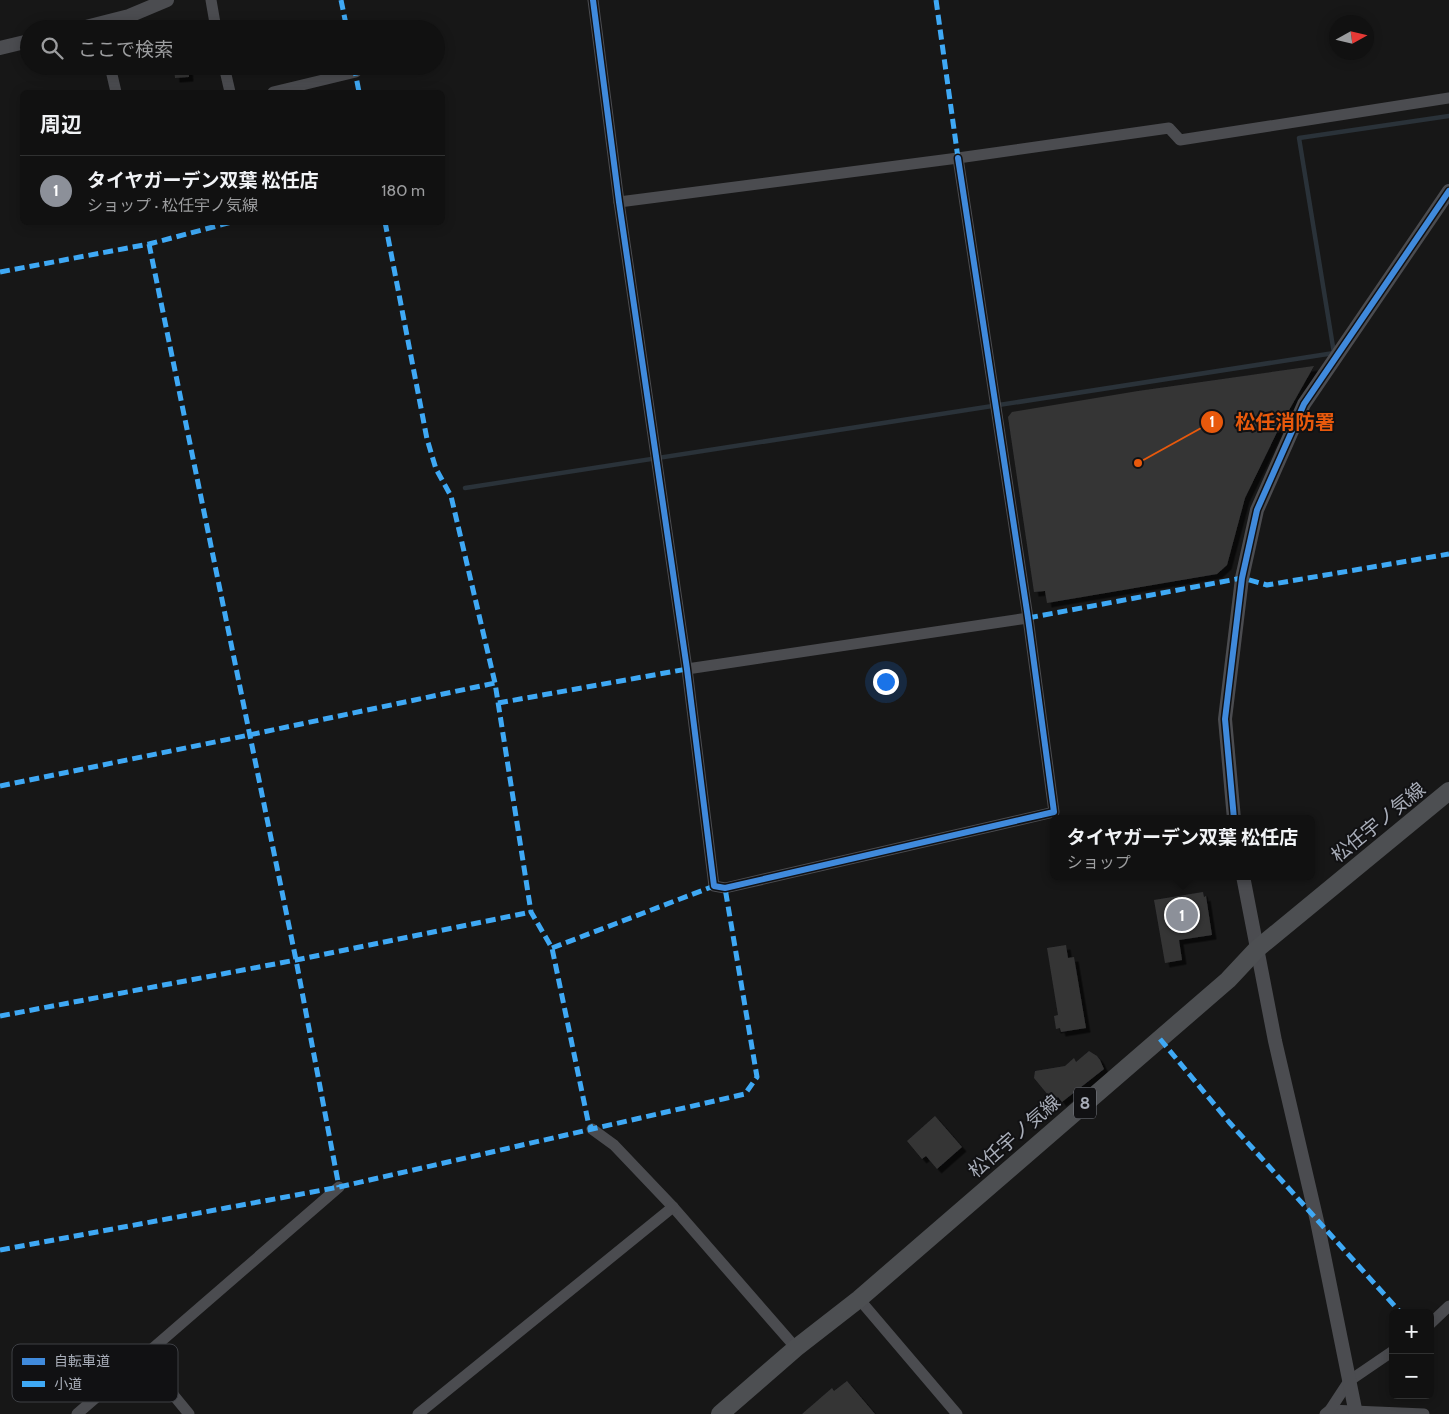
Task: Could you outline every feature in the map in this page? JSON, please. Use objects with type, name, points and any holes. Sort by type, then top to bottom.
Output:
[{"type":"main road","name":"松任宇ノ気線","points":[[720,1414],[796,1348],[859,1299],[1220,987],[1257,949],[1449,791]]},
{"type":"street","points":[[118,20],[167,0]]},
{"type":"street","points":[[211,0],[214,20]]},
{"type":"street","points":[[593,0],[619,202],[687,669],[714,886],[725,888],[1054,812],[1028,618],[958,158]]},
{"type":"street","points":[[0,48],[20,43]]},
{"type":"street","points":[[112,75],[116,90]]},
{"type":"street","points":[[226,75],[230,90]]},
{"type":"street","points":[[281,90],[344,75]]},
{"type":"street","points":[[619,202],[958,158],[1169,128],[1180,140],[1449,98]]},
{"type":"street","points":[[1234,815],[1225,719],[1242,578],[1257,510],[1304,404],[1449,191]]},
{"type":"street","points":[[687,669],[1028,618]]},
{"type":"street","points":[[1245,880],[1275,1041],[1317,1221],[1356,1412]]},
{"type":"street","points":[[592,1129],[614,1146],[673,1207],[796,1348]]},
{"type":"street","points":[[159,1344],[339,1187]]},
{"type":"street","points":[[418,1414],[673,1207]]},
{"type":"street","points":[[859,1299],[957,1414]]},
{"type":"street","points":[[1434,1320],[1449,1306]]},
{"type":"street","points":[[1328,1412],[1349,1381],[1390,1354]]},
{"type":"street","points":[[178,1401],[189,1414]]},
{"type":"street","points":[[77,1414],[91,1402]]},
{"type":"street","points":[[1328,1412],[1424,1414]]},
{"type":"building","points":[[175,75],[189,75],[189,77],[175,78]]},
{"type":"building","points":[[1314,366],[1279,428],[1245,498],[1227,565],[1217,574],[1047,603],[1045,591],[1034,592],[1008,417],[1012,412],[1138,391]]},
{"type":"building","points":[[1203,892],[1204,897],[1206,896],[1212,935],[1179,940],[1182,960],[1165,963],[1154,900]]},
{"type":"building","points":[[1066,945],[1068,958],[1074,957],[1086,1028],[1061,1032],[1060,1028],[1056,1029],[1054,1016],[1058,1015],[1047,948]]},
{"type":"building","points":[[1089,1051],[1097,1056],[1104,1069],[1062,1102],[1058,1097],[1053,1101],[1034,1078],[1035,1071],[1065,1066],[1074,1058],[1076,1062]]},
{"type":"building","points":[[935,1116],[962,1147],[937,1169],[926,1156],[922,1159],[907,1141]]},
{"type":"building","points":[[847,1381],[875,1414],[802,1414],[832,1388],[834,1391]]},
{"type":"waterway","points":[[465,488],[1334,353],[1299,138],[1449,116]]},
{"type":"marked path","points":[[341,0],[345,20]]},
{"type":"marked path","points":[[936,0],[958,158]]},
{"type":"marked path","points":[[356,75],[359,90]]},
{"type":"marked path","points":[[0,272],[149,244],[221,225]]},
{"type":"marked path","points":[[386,225],[427,439],[436,469],[451,496],[495,683],[531,912],[552,948],[588,1121],[592,1129]]},
{"type":"marked path","points":[[149,244],[296,960],[339,1187]]},
{"type":"marked path","points":[[1028,618],[1242,578],[1267,585],[1449,554]]},
{"type":"marked path","points":[[498,703],[687,669]]},
{"type":"marked path","points":[[0,786],[495,683]]},
{"type":"marked path","points":[[552,948],[714,886]]},
{"type":"marked path","points":[[0,1250],[339,1187],[745,1094],[757,1077],[725,888]]},
{"type":"marked path","points":[[0,1016],[296,960],[531,912]]},
{"type":"marked path","points":[[1160,1039],[1229,1122],[1397,1309]]},
{"type":"cycle path","points":[[593,0],[619,202],[687,669],[714,886],[725,888],[1054,812],[1028,618],[958,158]]},
{"type":"cycle path","points":[[1234,815],[1225,719],[1242,578],[1257,510],[1304,404],[1449,191]]},
{"type":"place","name":"松任消防署","points":[[1138,463]]},
{"type":"place","name":"タイヤガーデン双葉 松任店","points":[[1182,915]]}]
